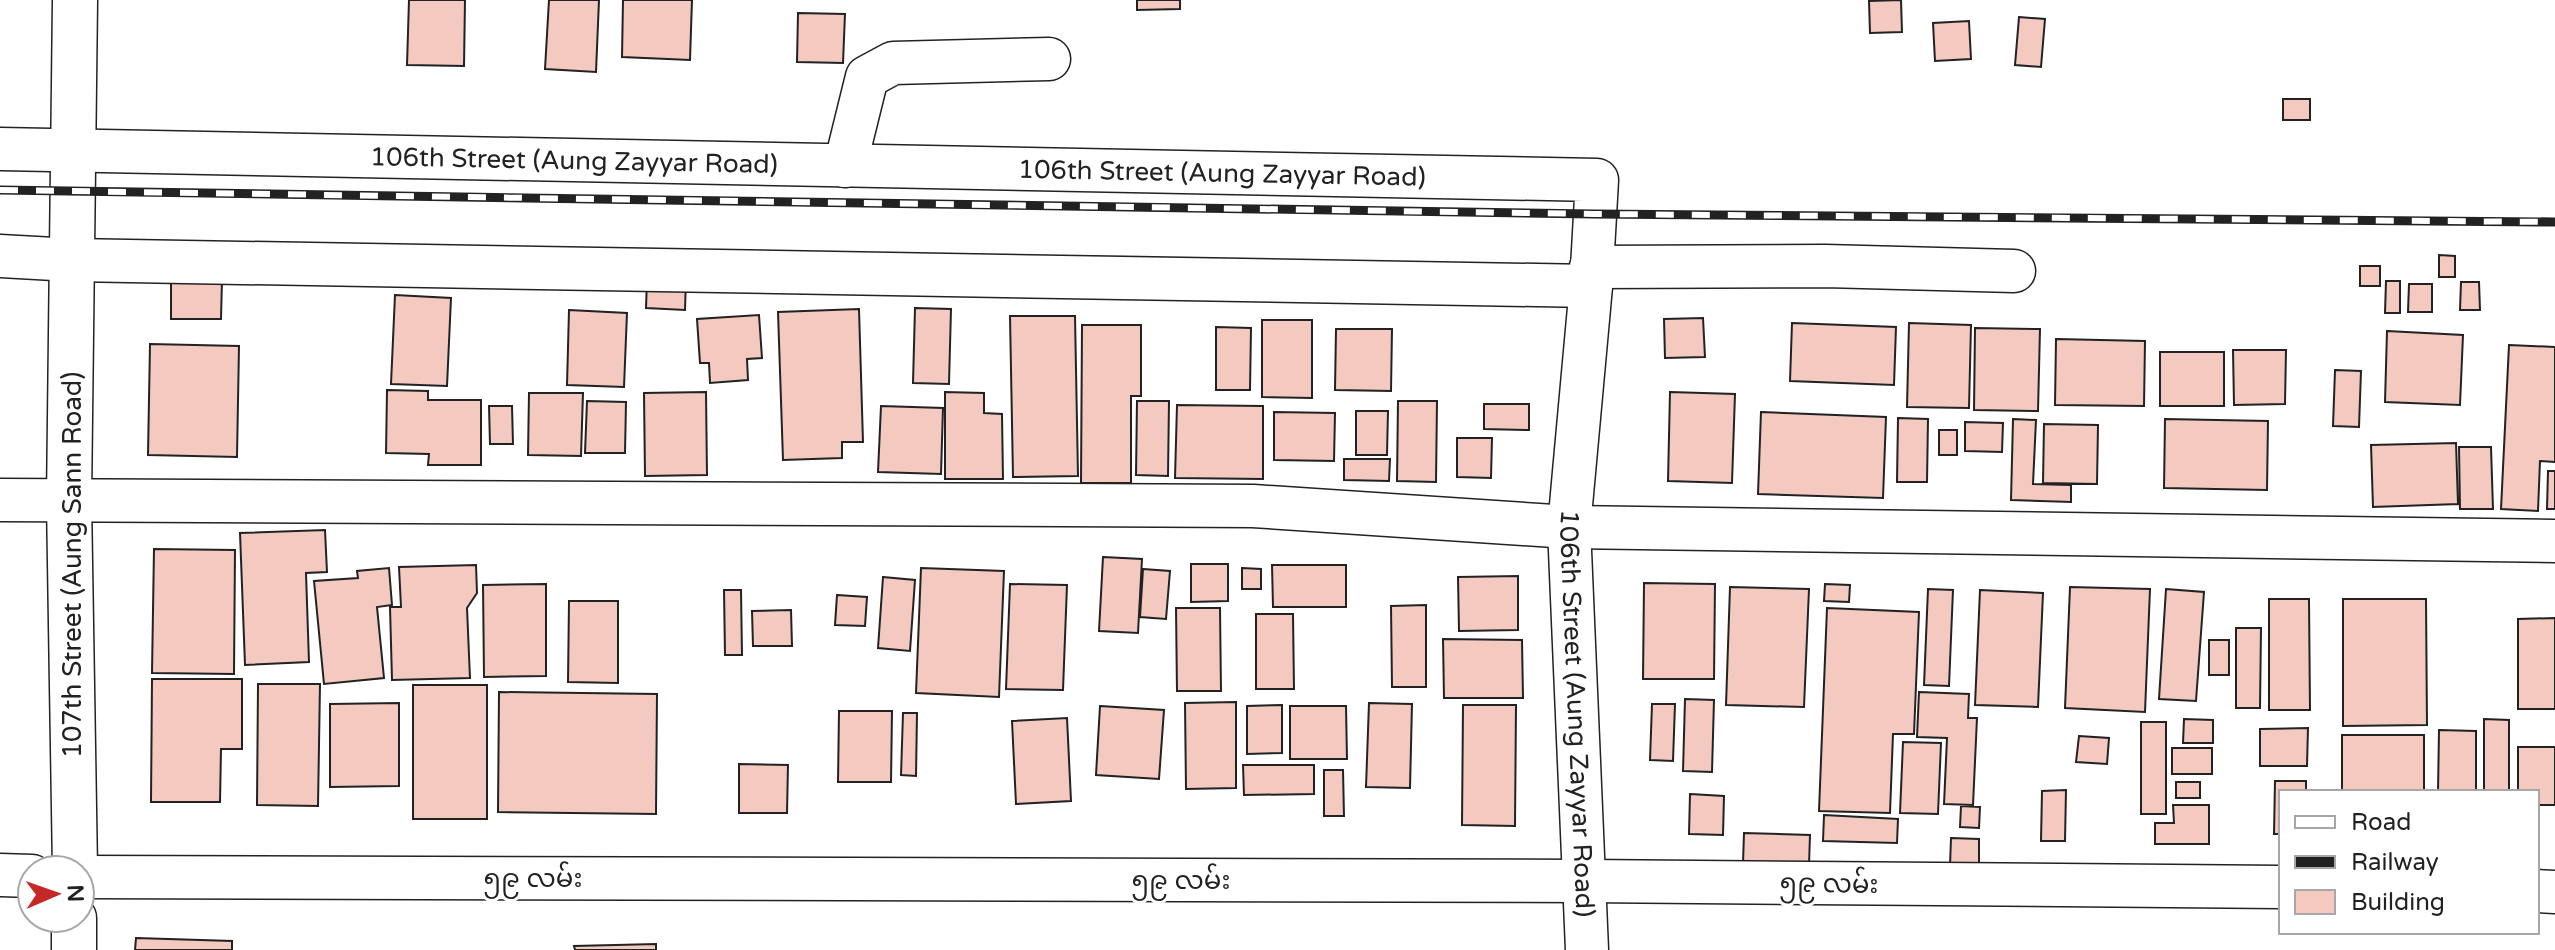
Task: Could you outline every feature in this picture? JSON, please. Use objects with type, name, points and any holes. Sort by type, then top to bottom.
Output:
[{"type":"street","name":"107th Street (Aung Sann Road)","points":[[75,0],[69,501],[75,854]]},
{"type":"street","points":[[845,166],[867,77],[893,63],[1049,59]]},
{"type":"street","name":"106th Street (Aung Zayyar Road)","points":[[0,149],[1597,180],[1569,527],[1587,950]]},
{"type":"street","points":[[0,256],[72,260],[1591,276],[1825,266],[2014,271]]},
{"type":"street","points":[[0,500],[1253,506],[1569,527],[2555,541]]},
{"type":"street","name":"၅၉ လမ်း","points":[[96,877],[1586,881],[2279,887]]},
{"type":"building","points":[[409,0],[465,0],[464,66],[407,65]]},
{"type":"building","points":[[549,0],[599,0],[596,72],[545,69]]},
{"type":"building","points":[[623,0],[692,0],[690,60],[622,57]]},
{"type":"building","points":[[1137,0],[1180,0],[1180,9],[1137,10]]},
{"type":"building","points":[[1901,0],[1902,32],[1870,33],[1869,1]]},
{"type":"building","points":[[798,13],[845,14],[843,63],[797,62]]},
{"type":"building","points":[[2019,17],[2045,19],[2041,67],[2015,65]]},
{"type":"building","points":[[1969,21],[1971,59],[1935,61],[1933,23]]},
{"type":"building","points":[[2283,99],[2310,99],[2310,120],[2283,120]]},
{"type":"building","points":[[2439,255],[2455,256],[2455,277],[2439,277]]},
{"type":"building","points":[[2360,266],[2380,266],[2380,286],[2360,286]]},
{"type":"building","points":[[647,278],[686,279],[685,310],[646,308]]},
{"type":"building","points":[[171,279],[222,280],[221,319],[171,319]]},
{"type":"building","points":[[2386,281],[2400,281],[2400,313],[2385,313]]},
{"type":"building","points":[[2461,282],[2479,282],[2480,310],[2460,310]]},
{"type":"building","points":[[2409,284],[2432,284],[2432,312],[2408,312]]},
{"type":"building","points":[[395,295],[451,298],[447,386],[391,384]]},
{"type":"building","points":[[915,308],[951,309],[949,384],[913,383]]},
{"type":"building","points":[[859,309],[863,442],[842,442],[842,458],[783,460],[778,312]]},
{"type":"building","points":[[569,310],[627,313],[624,387],[567,385]]},
{"type":"building","points":[[759,315],[762,358],[747,359],[748,380],[710,383],[709,363],[700,363],[697,319]]},
{"type":"building","points":[[1010,316],[1075,316],[1078,476],[1013,477]]},
{"type":"building","points":[[1703,318],[1705,357],[1665,358],[1664,319]]},
{"type":"building","points":[[1262,320],[1312,320],[1312,398],[1262,397]]},
{"type":"building","points":[[1792,323],[1896,327],[1894,385],[1790,381]]},
{"type":"building","points":[[1909,323],[1971,325],[1969,408],[1907,407]]},
{"type":"building","points":[[1082,325],[1141,325],[1141,396],[1131,396],[1131,483],[1081,483]]},
{"type":"building","points":[[1216,327],[1251,328],[1250,390],[1216,390]]},
{"type":"building","points":[[1975,328],[2040,329],[2038,411],[1974,410]]},
{"type":"building","points":[[1336,329],[1392,329],[1391,391],[1335,390]]},
{"type":"building","points":[[2387,331],[2463,335],[2460,405],[2385,402]]},
{"type":"building","points":[[2056,339],[2145,341],[2144,406],[2055,405]]},
{"type":"building","points":[[150,344],[239,346],[237,457],[148,455]]},
{"type":"building","points":[[2509,345],[2555,347],[2555,462],[2540,461],[2538,511],[2501,509]]},
{"type":"building","points":[[2233,350],[2286,350],[2285,404],[2234,405]]},
{"type":"building","points":[[2160,352],[2224,352],[2224,406],[2160,406]]},
{"type":"building","points":[[2335,370],[2361,371],[2359,427],[2333,426]]},
{"type":"building","points":[[387,390],[428,391],[428,400],[481,400],[481,465],[428,465],[429,454],[386,453]]},
{"type":"building","points":[[706,392],[707,475],[645,476],[644,393]]},
{"type":"building","points":[[945,392],[984,393],[984,413],[1002,414],[1003,479],[945,479]]},
{"type":"building","points":[[1670,392],[1735,394],[1732,483],[1668,481]]},
{"type":"building","points":[[529,393],[583,393],[581,456],[528,455]]},
{"type":"building","points":[[587,401],[626,402],[625,453],[585,453]]},
{"type":"building","points":[[1137,401],[1169,401],[1168,476],[1136,475]]},
{"type":"building","points":[[1398,401],[1437,401],[1436,482],[1397,481]]},
{"type":"building","points":[[1484,404],[1529,404],[1529,430],[1484,429]]},
{"type":"building","points":[[1177,405],[1263,406],[1263,479],[1175,478]]},
{"type":"building","points":[[489,406],[512,406],[513,444],[490,444]]},
{"type":"building","points":[[881,406],[943,408],[941,474],[878,472]]},
{"type":"building","points":[[1356,411],[1388,411],[1387,455],[1356,455]]},
{"type":"building","points":[[1274,412],[1335,413],[1334,461],[1274,460]]},
{"type":"building","points":[[1761,412],[1886,417],[1883,498],[1758,494]]},
{"type":"building","points":[[1898,418],[1928,419],[1927,482],[1897,482]]},
{"type":"building","points":[[2013,419],[2036,420],[2033,484],[2071,485],[2071,502],[2011,500]]},
{"type":"building","points":[[2165,419],[2268,421],[2267,490],[2164,488]]},
{"type":"building","points":[[1965,422],[2003,423],[2002,452],[1965,451]]},
{"type":"building","points":[[2044,424],[2098,425],[2097,484],[2043,483]]},
{"type":"building","points":[[1939,430],[1957,430],[1957,455],[1939,455]]},
{"type":"building","points":[[1457,438],[1492,438],[1491,478],[1457,477]]},
{"type":"building","points":[[2456,443],[2458,504],[2373,507],[2371,445]]},
{"type":"building","points":[[2459,447],[2491,447],[2493,509],[2460,509]]},
{"type":"building","points":[[1344,459],[1390,459],[1389,481],[1344,480]]},
{"type":"building","points":[[2548,471],[2555,471],[2555,509],[2547,509]]},
{"type":"building","points":[[325,530],[327,572],[306,573],[309,662],[245,665],[240,533]]},
{"type":"building","points":[[154,549],[235,550],[234,674],[152,673]]},
{"type":"building","points":[[1103,557],[1142,559],[1138,633],[1099,631]]},
{"type":"building","points":[[1191,564],[1228,564],[1228,601],[1191,602]]},
{"type":"building","points":[[476,565],[477,593],[467,608],[470,678],[392,680],[390,607],[401,607],[399,567]]},
{"type":"building","points":[[1272,565],[1346,565],[1346,607],[1273,607]]},
{"type":"building","points":[[389,568],[392,605],[377,607],[384,678],[324,684],[314,581],[358,578],[357,571]]},
{"type":"building","points":[[921,568],[1004,571],[999,697],[916,693]]},
{"type":"building","points":[[1242,568],[1261,569],[1261,589],[1242,589]]},
{"type":"building","points":[[1143,569],[1170,571],[1166,619],[1140,617]]},
{"type":"building","points":[[1518,576],[1518,630],[1459,631],[1458,577]]},
{"type":"building","points":[[883,577],[915,580],[910,651],[878,648]]},
{"type":"building","points":[[1644,583],[1715,584],[1714,679],[1643,679]]},
{"type":"building","points":[[546,584],[546,676],[484,677],[483,585]]},
{"type":"building","points":[[1010,584],[1067,585],[1063,690],[1006,689]]},
{"type":"building","points":[[1825,584],[1850,585],[1849,602],[1824,601]]},
{"type":"building","points":[[1730,587],[1809,589],[1804,707],[1726,705]]},
{"type":"building","points":[[2070,587],[2150,589],[2145,712],[2065,708]]},
{"type":"building","points":[[1928,589],[1953,590],[1949,686],[1924,685]]},
{"type":"building","points":[[2166,589],[2204,592],[2196,701],[2159,699]]},
{"type":"building","points":[[724,590],[741,590],[742,655],[725,655]]},
{"type":"building","points":[[1980,590],[2043,593],[2038,707],[1975,705]]},
{"type":"building","points":[[837,595],[867,597],[865,626],[835,625]]},
{"type":"building","points":[[2269,599],[2309,599],[2310,710],[2269,710]]},
{"type":"building","points":[[2343,599],[2426,599],[2427,725],[2343,726]]},
{"type":"building","points":[[569,601],[618,601],[618,683],[568,682]]},
{"type":"building","points":[[1426,605],[1426,687],[1392,687],[1391,606]]},
{"type":"building","points":[[1176,608],[1220,608],[1221,691],[1177,691]]},
{"type":"building","points":[[1827,608],[1919,612],[1914,734],[1893,734],[1890,813],[1819,811]]},
{"type":"building","points":[[791,610],[792,646],[753,646],[752,611]]},
{"type":"building","points":[[1256,614],[1293,614],[1294,689],[1256,689]]},
{"type":"building","points":[[2555,618],[2555,709],[2518,709],[2518,619]]},
{"type":"building","points":[[2236,628],[2261,628],[2260,708],[2236,708]]},
{"type":"building","points":[[1443,639],[1522,640],[1523,698],[1444,698]]},
{"type":"building","points":[[2209,640],[2229,640],[2229,675],[2209,675]]},
{"type":"building","points":[[152,679],[242,679],[242,749],[221,749],[220,802],[151,802]]},
{"type":"building","points":[[258,684],[320,684],[318,806],[257,805]]},
{"type":"building","points":[[413,685],[487,685],[487,819],[413,819]]},
{"type":"building","points":[[499,692],[657,694],[656,814],[498,812]]},
{"type":"building","points":[[1919,692],[1969,694],[1968,718],[1977,718],[1973,805],[1944,804],[1947,738],[1917,737]]},
{"type":"building","points":[[1685,699],[1714,700],[1712,772],[1683,771]]},
{"type":"building","points":[[1236,702],[1236,788],[1186,789],[1185,703]]},
{"type":"building","points":[[399,703],[399,786],[330,787],[330,704]]},
{"type":"building","points":[[1369,703],[1412,704],[1410,788],[1366,787]]},
{"type":"building","points":[[1652,704],[1675,704],[1673,761],[1650,760]]},
{"type":"building","points":[[1282,705],[1282,753],[1247,754],[1247,706]]},
{"type":"building","points":[[1463,705],[1516,705],[1515,826],[1462,825]]},
{"type":"building","points":[[1100,706],[1164,710],[1159,779],[1096,775]]},
{"type":"building","points":[[1290,706],[1346,706],[1347,759],[1290,759]]},
{"type":"building","points":[[839,711],[892,711],[891,782],[838,782]]},
{"type":"building","points":[[903,713],[917,713],[916,776],[901,775]]},
{"type":"building","points":[[1067,718],[1071,801],[1016,804],[1012,721]]},
{"type":"building","points":[[2184,719],[2213,720],[2213,743],[2183,743]]},
{"type":"building","points":[[2484,719],[2509,720],[2509,790],[2484,790]]},
{"type":"building","points":[[2141,722],[2166,722],[2166,814],[2141,814]]},
{"type":"building","points":[[2308,728],[2307,766],[2260,766],[2260,729]]},
{"type":"building","points":[[2439,730],[2476,731],[2476,790],[2438,790]]},
{"type":"building","points":[[2342,735],[2424,735],[2424,790],[2342,790]]},
{"type":"building","points":[[2079,736],[2109,738],[2107,764],[2076,762]]},
{"type":"building","points":[[1903,742],[1941,743],[1938,814],[1900,813]]},
{"type":"building","points":[[2518,747],[2555,747],[2555,805],[2539,805],[2539,790],[2518,790]]},
{"type":"building","points":[[2172,748],[2212,748],[2212,774],[2172,774]]},
{"type":"building","points":[[739,764],[788,765],[787,813],[739,813]]},
{"type":"building","points":[[1243,765],[1314,765],[1314,794],[1244,795]]},
{"type":"building","points":[[1324,770],[1343,770],[1344,816],[1324,816]]},
{"type":"building","points":[[2275,781],[2306,781],[2306,790],[2279,790],[2279,834],[2274,834]]},
{"type":"building","points":[[2176,782],[2200,782],[2200,798],[2176,798]]},
{"type":"building","points":[[2066,790],[2065,841],[2041,841],[2042,791]]},
{"type":"building","points":[[1690,794],[1724,796],[1723,835],[1689,834]]},
{"type":"building","points":[[2173,805],[2209,805],[2209,844],[2155,844],[2155,823],[2174,823]]},
{"type":"building","points":[[1961,806],[1980,807],[1979,828],[1960,827]]},
{"type":"building","points":[[1824,815],[1898,819],[1897,843],[1823,841]]},
{"type":"building","points":[[1744,833],[1810,835],[1809,865],[1743,863]]},
{"type":"building","points":[[1951,838],[1979,839],[1979,867],[1950,866]]},
{"type":"building","points":[[136,938],[232,941],[232,950],[135,950]]},
{"type":"building","points":[[656,944],[656,950],[575,950],[574,946]]},
{"type":"railway","points":[[0,190],[1594,214],[2555,222]]}]
